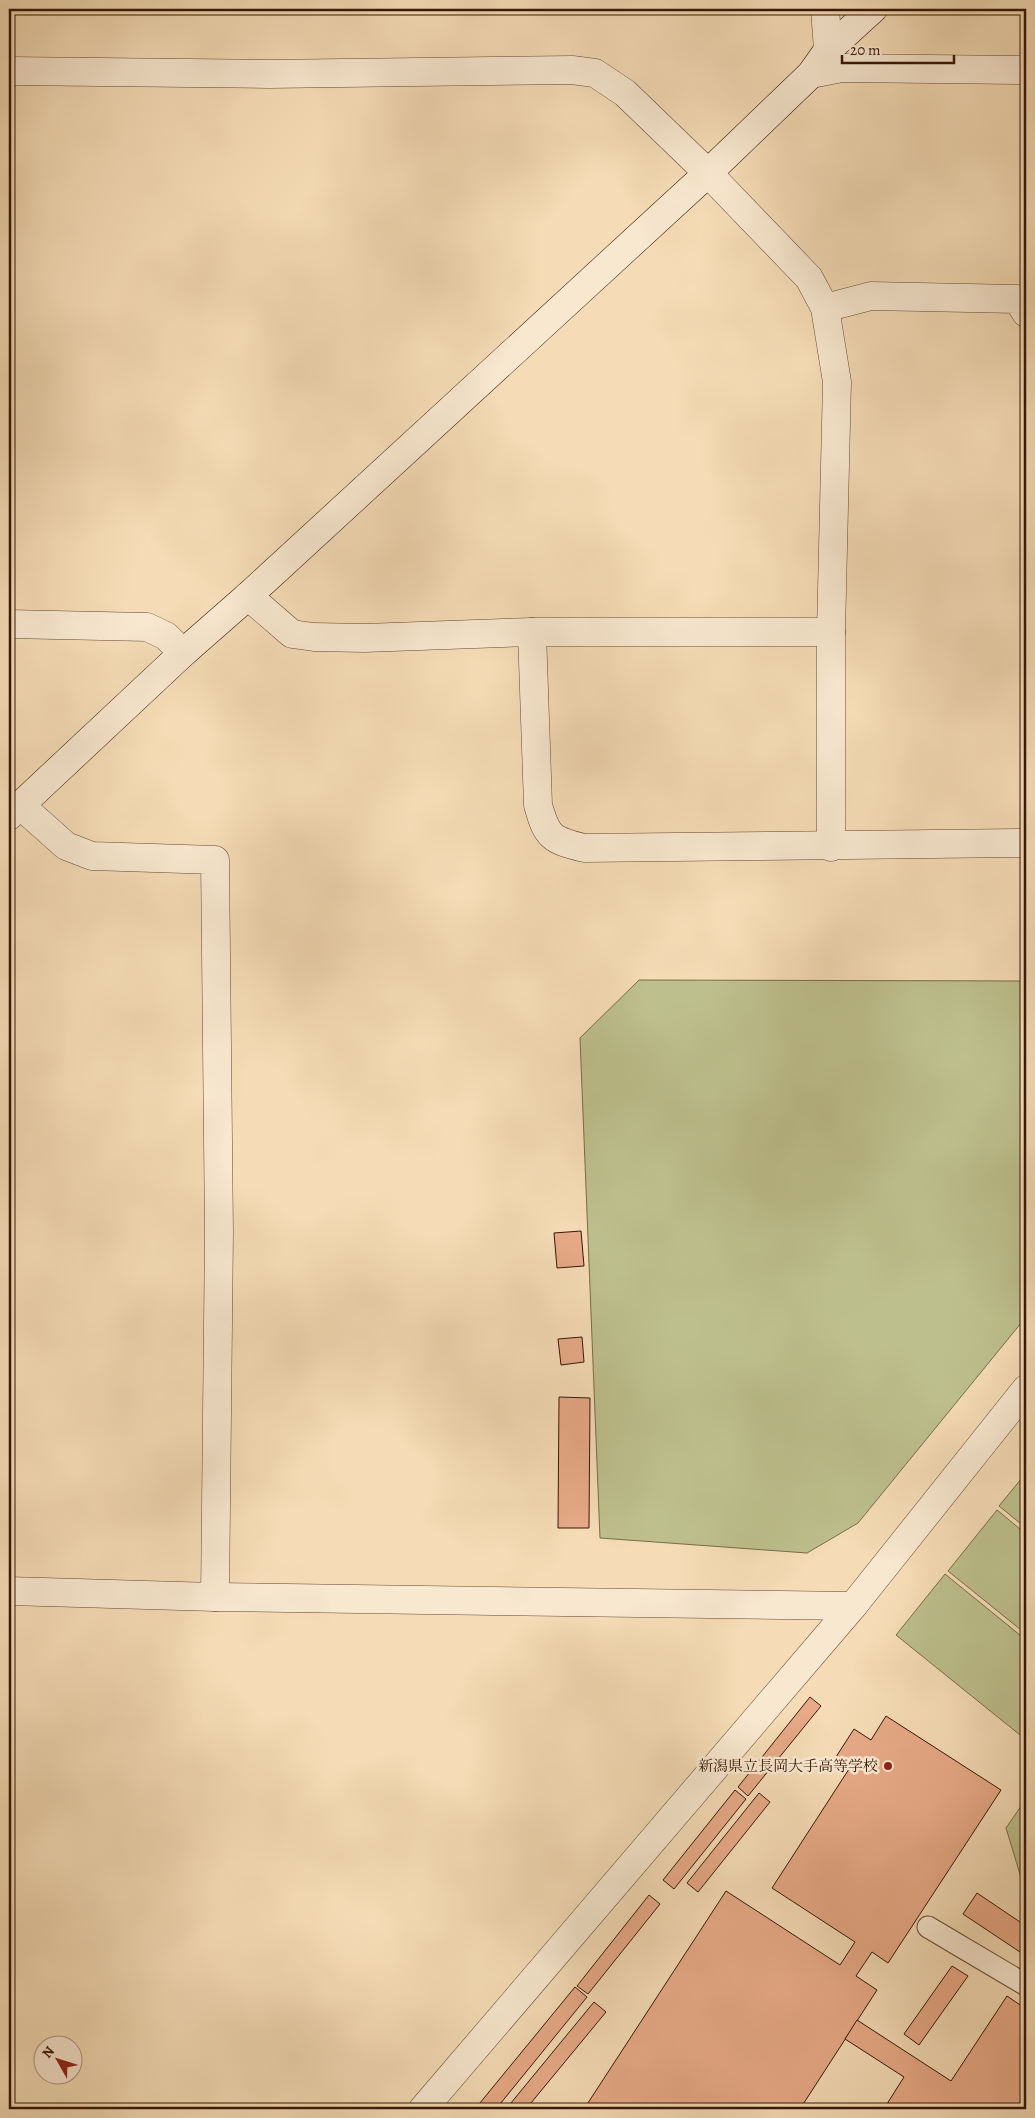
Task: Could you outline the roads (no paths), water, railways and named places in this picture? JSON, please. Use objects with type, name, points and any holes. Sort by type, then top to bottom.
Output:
[{"type":"street","points":[[825,9],[828,50]]},
{"type":"street","points":[[215,1597],[219,1233],[215,860],[92,856],[66,846],[14,810],[708,173],[811,74],[828,50],[873,9]]},
{"type":"street","points":[[811,74],[842,68],[1026,70]]},
{"type":"street","points":[[9,71],[269,74],[572,70],[595,73],[625,93],[708,173],[809,278],[826,308],[836,382],[831,632],[831,847]]},
{"type":"street","points":[[826,308],[871,296],[1017,299],[1026,313]]},
{"type":"street","points":[[248,596],[292,634],[314,637],[364,638],[532,632],[831,632]]},
{"type":"street","points":[[9,624],[146,627],[166,636],[183,653]]},
{"type":"street","points":[[532,632],[538,805],[544,826],[559,842],[584,848],[831,847],[1026,843]]},
{"type":"street","points":[[424,2109],[853,1606],[1026,1388]]},
{"type":"street","points":[[9,1592],[215,1597],[853,1606]]},
{"type":"lane","points":[[928,1927],[1026,1985]]},
{"type":"place","name":"新潟県立長岡大手高等学校","points":[[888,1766]]}]
